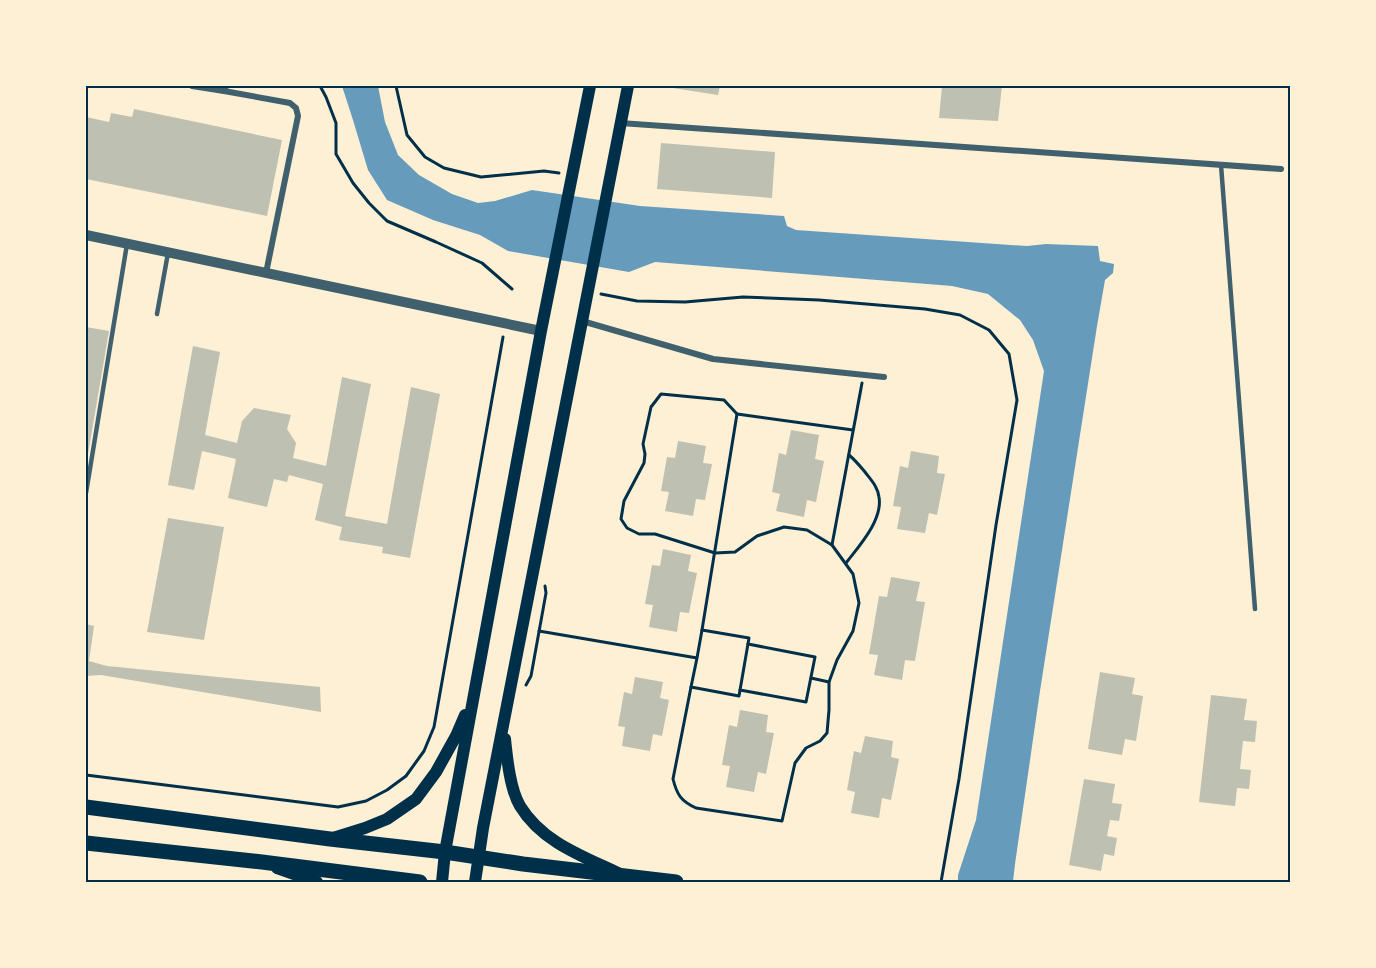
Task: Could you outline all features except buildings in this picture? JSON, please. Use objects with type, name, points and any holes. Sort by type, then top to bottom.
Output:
[{"type":"main road","points":[[442,882],[445,852],[541,331],[590,86]]},
{"type":"main road","points":[[475,882],[628,86]]},
{"type":"main road","points":[[330,839],[387,819],[416,799],[436,772],[456,736],[474,695]]},
{"type":"main road","points":[[504,727],[509,775],[519,805],[532,821],[564,848],[627,877]]},
{"type":"main road","points":[[86,807],[676,882]]},
{"type":"main road","points":[[89,845],[262,862],[420,882]]},
{"type":"main road","points":[[262,862],[317,882]]},
{"type":"street","points":[[192,86],[225,88],[290,103],[296,108],[298,116],[266,273]]},
{"type":"street","points":[[621,123],[1281,169]]},
{"type":"street","points":[[86,235],[541,331]]},
{"type":"street","points":[[582,321],[713,359],[884,377]]},
{"type":"lane","points":[[1221,165],[1255,609]]},
{"type":"lane","points":[[86,493],[127,244]]},
{"type":"lane","points":[[157,314],[168,253]]},
{"type":"path","points":[[321,86],[336,123],[336,154],[353,183],[369,203],[387,221],[482,264],[512,290]]},
{"type":"path","points":[[396,86],[407,135],[425,157],[444,168],[480,177],[544,171],[572,175]]},
{"type":"path","points":[[588,292],[637,302],[685,302],[743,297],[819,300],[925,309],[960,315],[989,330],[1009,354],[1017,400],[941,882]]},
{"type":"path","points":[[86,775],[338,807],[366,801],[387,790],[405,776],[424,751],[434,727],[506,323]]},
{"type":"path","points":[[832,545],[863,375]]},
{"type":"path","points":[[737,414],[715,553],[702,630],[673,779],[676,790],[686,803],[696,808],[782,821],[795,763],[806,748],[820,741],[827,733],[830,682],[837,660],[853,631],[859,603],[854,574],[832,545],[807,530],[784,527],[757,536],[735,552],[715,553],[655,534],[639,534],[627,528],[621,519],[624,501],[644,464],[643,444],[651,407],[661,394],[724,400],[737,414],[853,430]]},
{"type":"path","points":[[846,563],[868,534],[877,515],[880,498],[875,485],[849,455]]},
{"type":"path","points":[[691,687],[739,696],[749,638],[702,630]]},
{"type":"path","points":[[539,631],[697,658]]},
{"type":"path","points":[[740,690],[806,702],[815,657],[748,644]]},
{"type":"path","points":[[811,678],[830,682]]},
{"type":"water","points":[[342,86],[378,86],[385,122],[398,155],[419,175],[452,194],[478,203],[495,201],[532,190],[640,206],[784,216],[787,226],[796,230],[1027,246],[1046,244],[1098,246],[1100,261],[1114,264],[1113,273],[1105,280],[1097,326],[1040,691],[1013,882],[958,882],[958,875],[976,820],[1044,371],[1033,340],[1020,320],[988,294],[952,286],[655,262],[629,272],[508,251],[480,235],[433,220],[387,200],[368,170]]}]
